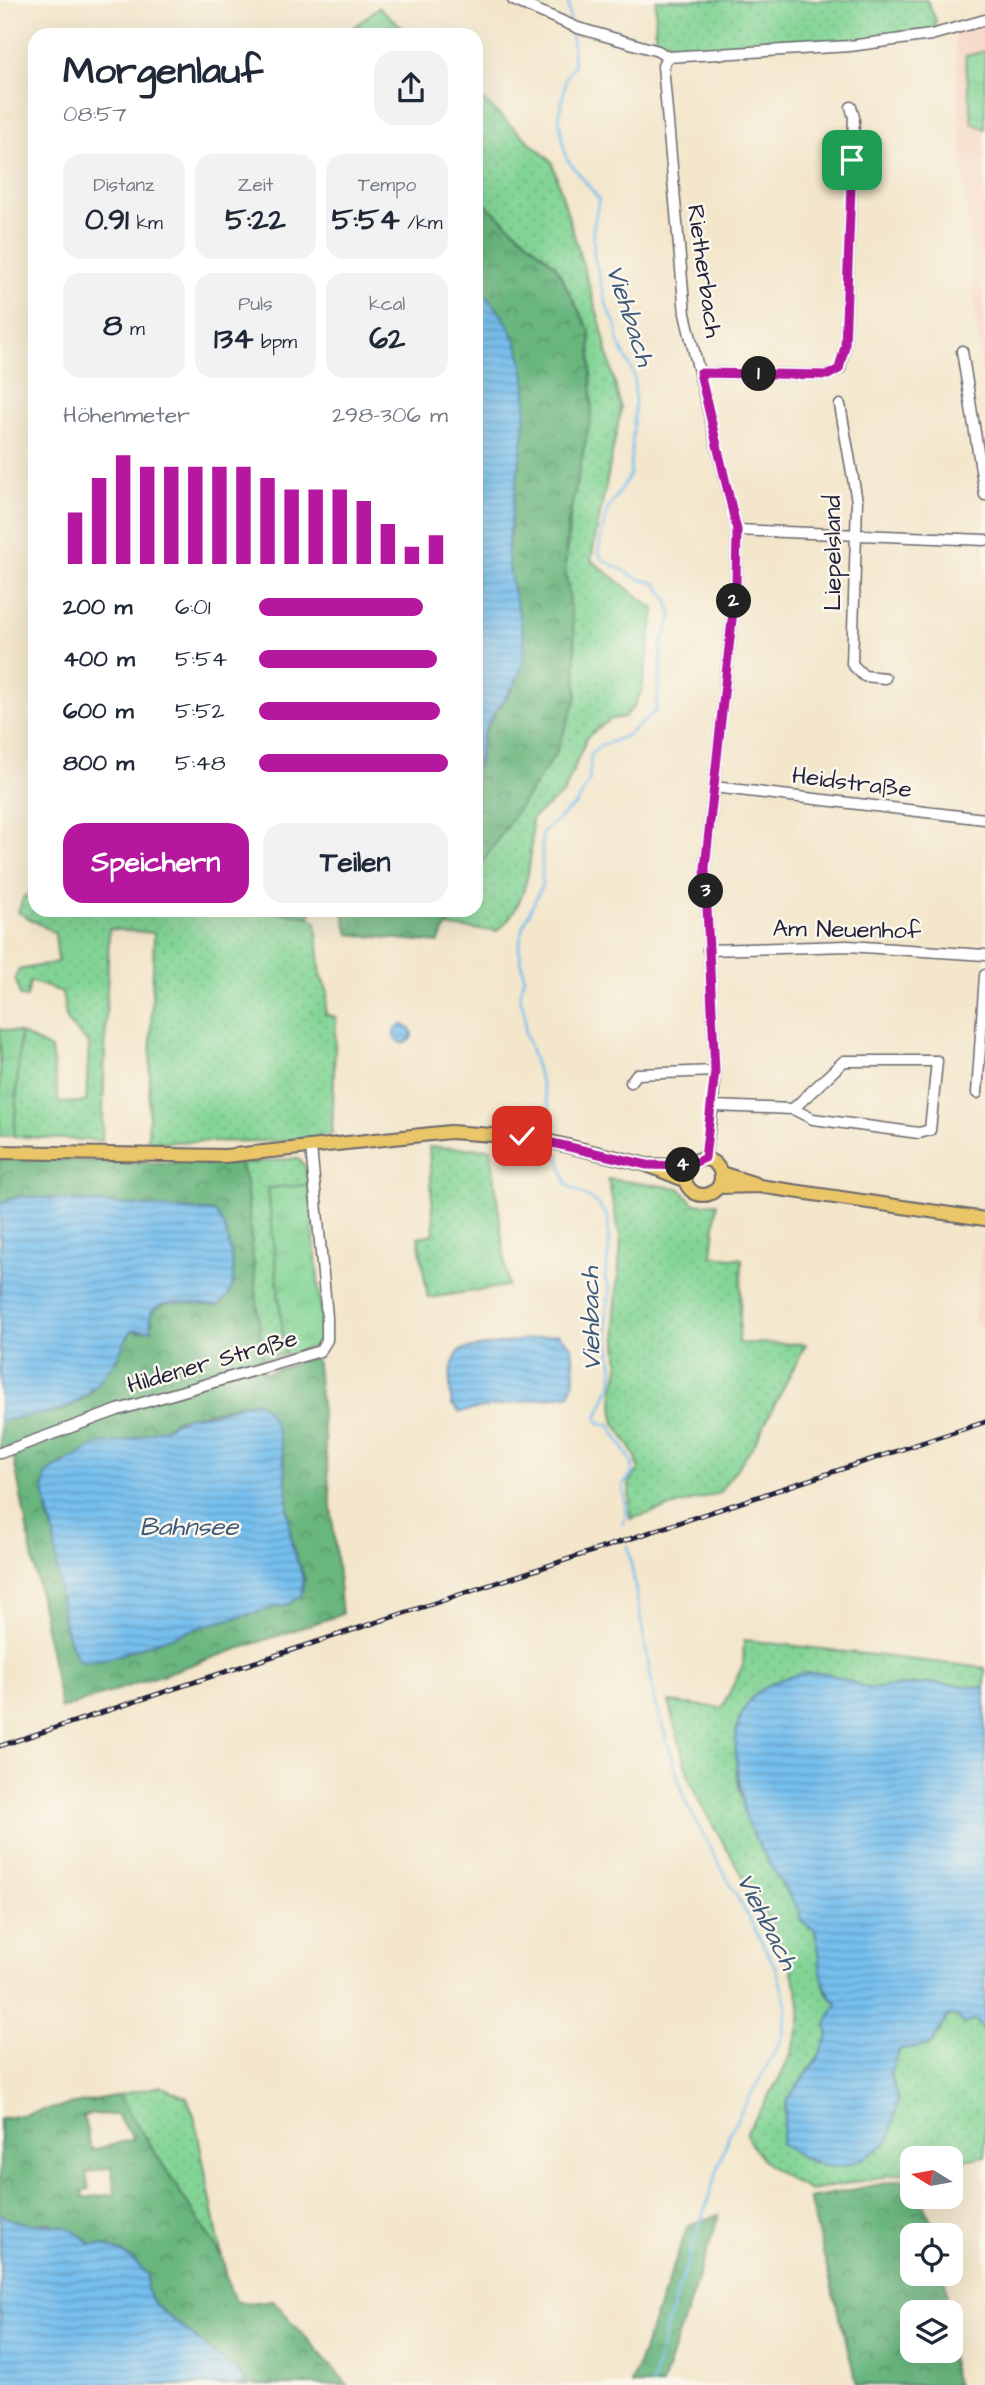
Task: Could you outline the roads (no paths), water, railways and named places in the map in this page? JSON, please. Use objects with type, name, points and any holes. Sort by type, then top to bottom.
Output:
[{"type":"main road","points":[[0,1152],[225,1156],[450,1132],[534,1138],[647,1165],[684,1180],[695,1194],[703,1196],[718,1187],[759,1186],[985,1219]]},
{"type":"main road","points":[[647,1165],[687,1166],[705,1158],[718,1166],[721,1172],[718,1187]]},
{"type":"main road","points":[[684,1180],[687,1166]]},
{"type":"main road","points":[[721,1172],[759,1186]]},
{"type":"street","points":[[513,0],[578,28],[658,51],[667,57],[850,46],[930,35],[985,20]]},
{"type":"street","name":"Rietherbach","points":[[667,57],[663,66],[679,272],[685,314],[737,530],[736,583],[705,868],[715,1071],[705,1158]]},
{"type":"street","points":[[700,373],[828,375],[839,369],[845,346],[854,117],[851,107]]},
{"type":"street","points":[[962,351],[985,495]]},
{"type":"street","name":"Liepelsland","points":[[840,405],[858,501],[852,664],[864,676],[885,678]]},
{"type":"street","points":[[737,530],[985,540]]},
{"type":"street","name":"Heidstraße","points":[[714,787],[985,819]]},
{"type":"street","name":"Am Neuenhof","points":[[708,950],[848,946],[985,954]]},
{"type":"street","points":[[976,1093],[985,975]]},
{"type":"street","points":[[713,1106],[793,1109],[813,1119],[919,1133],[930,1130],[937,1061],[844,1061],[793,1109]]},
{"type":"street","points":[[631,1082],[637,1073],[715,1071]]},
{"type":"street","name":"Hildener Straße","points":[[0,1453],[118,1410],[320,1351],[327,1340],[327,1317],[311,1147]]},
{"type":"water","points":[[483,294],[499,311],[514,336],[523,362],[526,389],[526,416],[508,552],[509,571],[523,633],[524,658],[517,679],[483,738]]},
{"type":"water","points":[[403,1025],[409,1028],[412,1034],[409,1040],[403,1043],[397,1040],[394,1034],[397,1028]]},
{"type":"water","points":[[20,1196],[214,1212],[219,1217],[230,1247],[233,1270],[231,1291],[218,1306],[180,1302],[155,1308],[151,1314],[151,1330],[132,1330],[113,1364],[76,1402],[52,1412],[0,1420],[0,1203]]},
{"type":"water","points":[[558,1334],[572,1347],[575,1376],[570,1394],[460,1412],[452,1405],[450,1376],[460,1350]]},
{"type":"water","name":"Bahnsee","points":[[256,1401],[268,1411],[281,1446],[292,1545],[302,1575],[301,1596],[288,1604],[200,1627],[107,1659],[81,1662],[68,1637],[64,1620],[54,1536],[45,1497],[46,1473],[98,1444],[123,1442],[165,1428],[186,1417],[211,1414]]},
{"type":"water","points":[[806,1673],[827,1673],[870,1689],[934,1683],[985,1688],[985,2032],[976,2020],[963,2024],[957,2017],[948,2016],[931,2045],[900,2049],[890,2073],[898,2101],[889,2141],[860,2160],[836,2166],[811,2161],[781,2144],[787,2100],[819,2057],[828,2037],[826,2024],[837,2004],[822,1978],[815,1930],[800,1920],[800,1912],[772,1869],[746,1820],[735,1749],[742,1714],[751,1699],[764,1688],[782,1679]]},
{"type":"water","points":[[0,2213],[22,2223],[68,2228],[90,2245],[107,2246],[129,2258],[148,2275],[146,2290],[156,2306],[241,2375],[246,2385],[0,2385]]},
{"type":"waterway","name":"Viehbach","points":[[568,0],[570,21]]},
{"type":"waterway","name":"Viehbach","points":[[556,1129],[525,1032],[525,1015],[520,996],[524,976],[519,947],[523,927],[542,885],[542,833],[578,802],[589,781],[591,754],[600,746],[626,736],[655,712],[661,674],[661,645],[672,618],[667,599],[656,583],[639,579],[602,559],[598,552],[607,511],[630,475],[635,403],[634,375],[618,341],[617,327],[607,307],[594,256],[593,228],[599,199],[566,158],[559,120],[566,78],[574,64],[571,27]]},
{"type":"waterway","name":"Viehbach","points":[[558,1155],[567,1185],[596,1202],[608,1217],[609,1250],[605,1278],[610,1289],[606,1318],[613,1380],[597,1418],[601,1424],[609,1424],[632,1462],[633,1473],[623,1485],[627,1514],[622,1524]]},
{"type":"waterway","name":"Viehbach","points":[[628,1546],[655,1701],[686,1803],[777,1970],[787,2008],[782,2039],[730,2132],[666,2328],[652,2385]]},
{"type":"railway","points":[[0,1746],[985,1422]]}]
